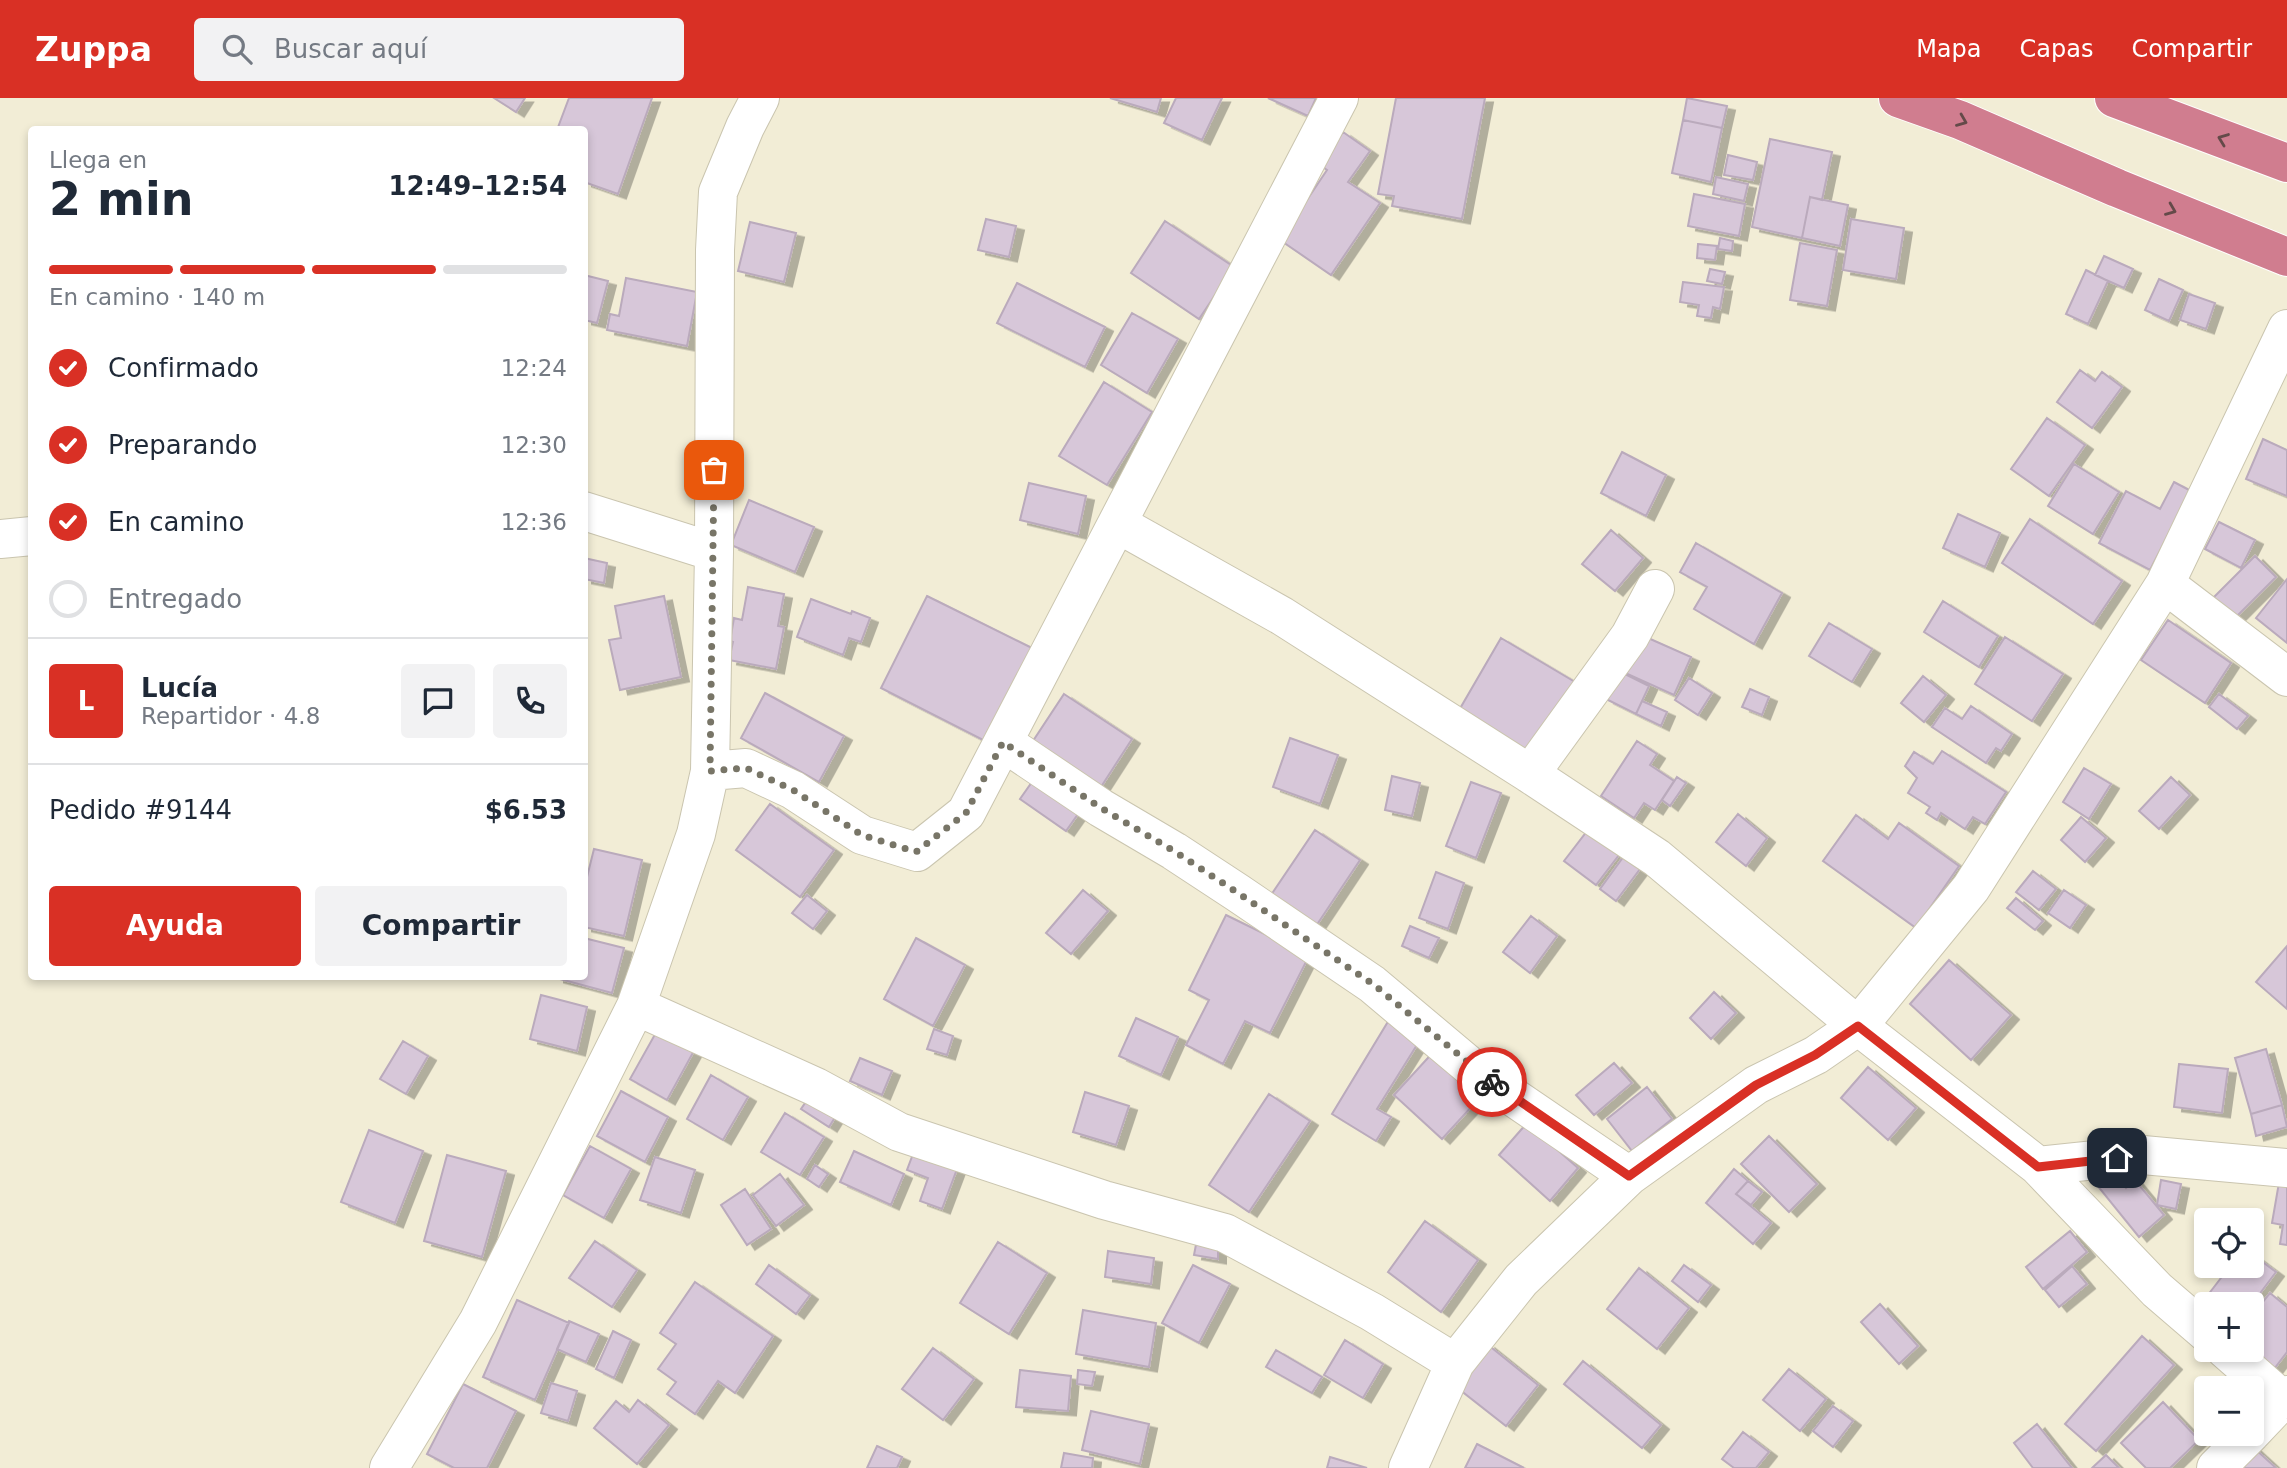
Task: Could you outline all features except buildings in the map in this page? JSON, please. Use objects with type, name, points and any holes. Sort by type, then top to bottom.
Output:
[{"type":"highway","points":[[1898,98],[1959,120],[2287,257]]},
{"type":"highway","points":[[2114,98],[2287,163]]},
{"type":"street","points":[[389,1468],[478,1322],[636,1006],[696,834],[710,771],[715,250],[718,192],[760,98]]},
{"type":"street","points":[[710,771],[746,768],[793,790],[862,835],[916,852],[966,813],[1339,98]]},
{"type":"street","points":[[1408,1468],[1455,1363],[1521,1280],[1629,1176],[1756,1085],[1815,1055],[1858,1026],[1971,888],[2165,584],[2287,329]]},
{"type":"street","points":[[588,512],[714,552]]},
{"type":"street","points":[[1118,524],[1282,616],[1657,858],[1858,1026],[2038,1167],[2157,1290],[2194,1322]]},
{"type":"street","points":[[0,539],[28,536]]},
{"type":"street","points":[[2165,584],[2287,677]]},
{"type":"street","points":[[1530,774],[1630,636],[1655,589]]},
{"type":"street","points":[[1003,742],[1373,984],[1478,1073],[1629,1176]]},
{"type":"street","points":[[636,1006],[816,1087],[899,1132],[1104,1200],[1226,1233],[1371,1312],[1455,1363]]},
{"type":"street","points":[[2038,1167],[2143,1155],[2287,1168]]},
{"type":"street","points":[[2241,1362],[2285,1398],[2264,1419]]},
{"type":"street","points":[[2216,1468],[2237,1446]]},
{"type":"way so far","points":[[714,470],[710,771],[746,768],[793,790],[862,835],[916,852],[966,813],[1003,742],[1101,808],[1174,851],[1373,984],[1492,1082]]},
{"type":"route","points":[[1492,1082],[1629,1176],[1756,1085],[1815,1055],[1858,1026],[2038,1167],[2117,1158]]}]
